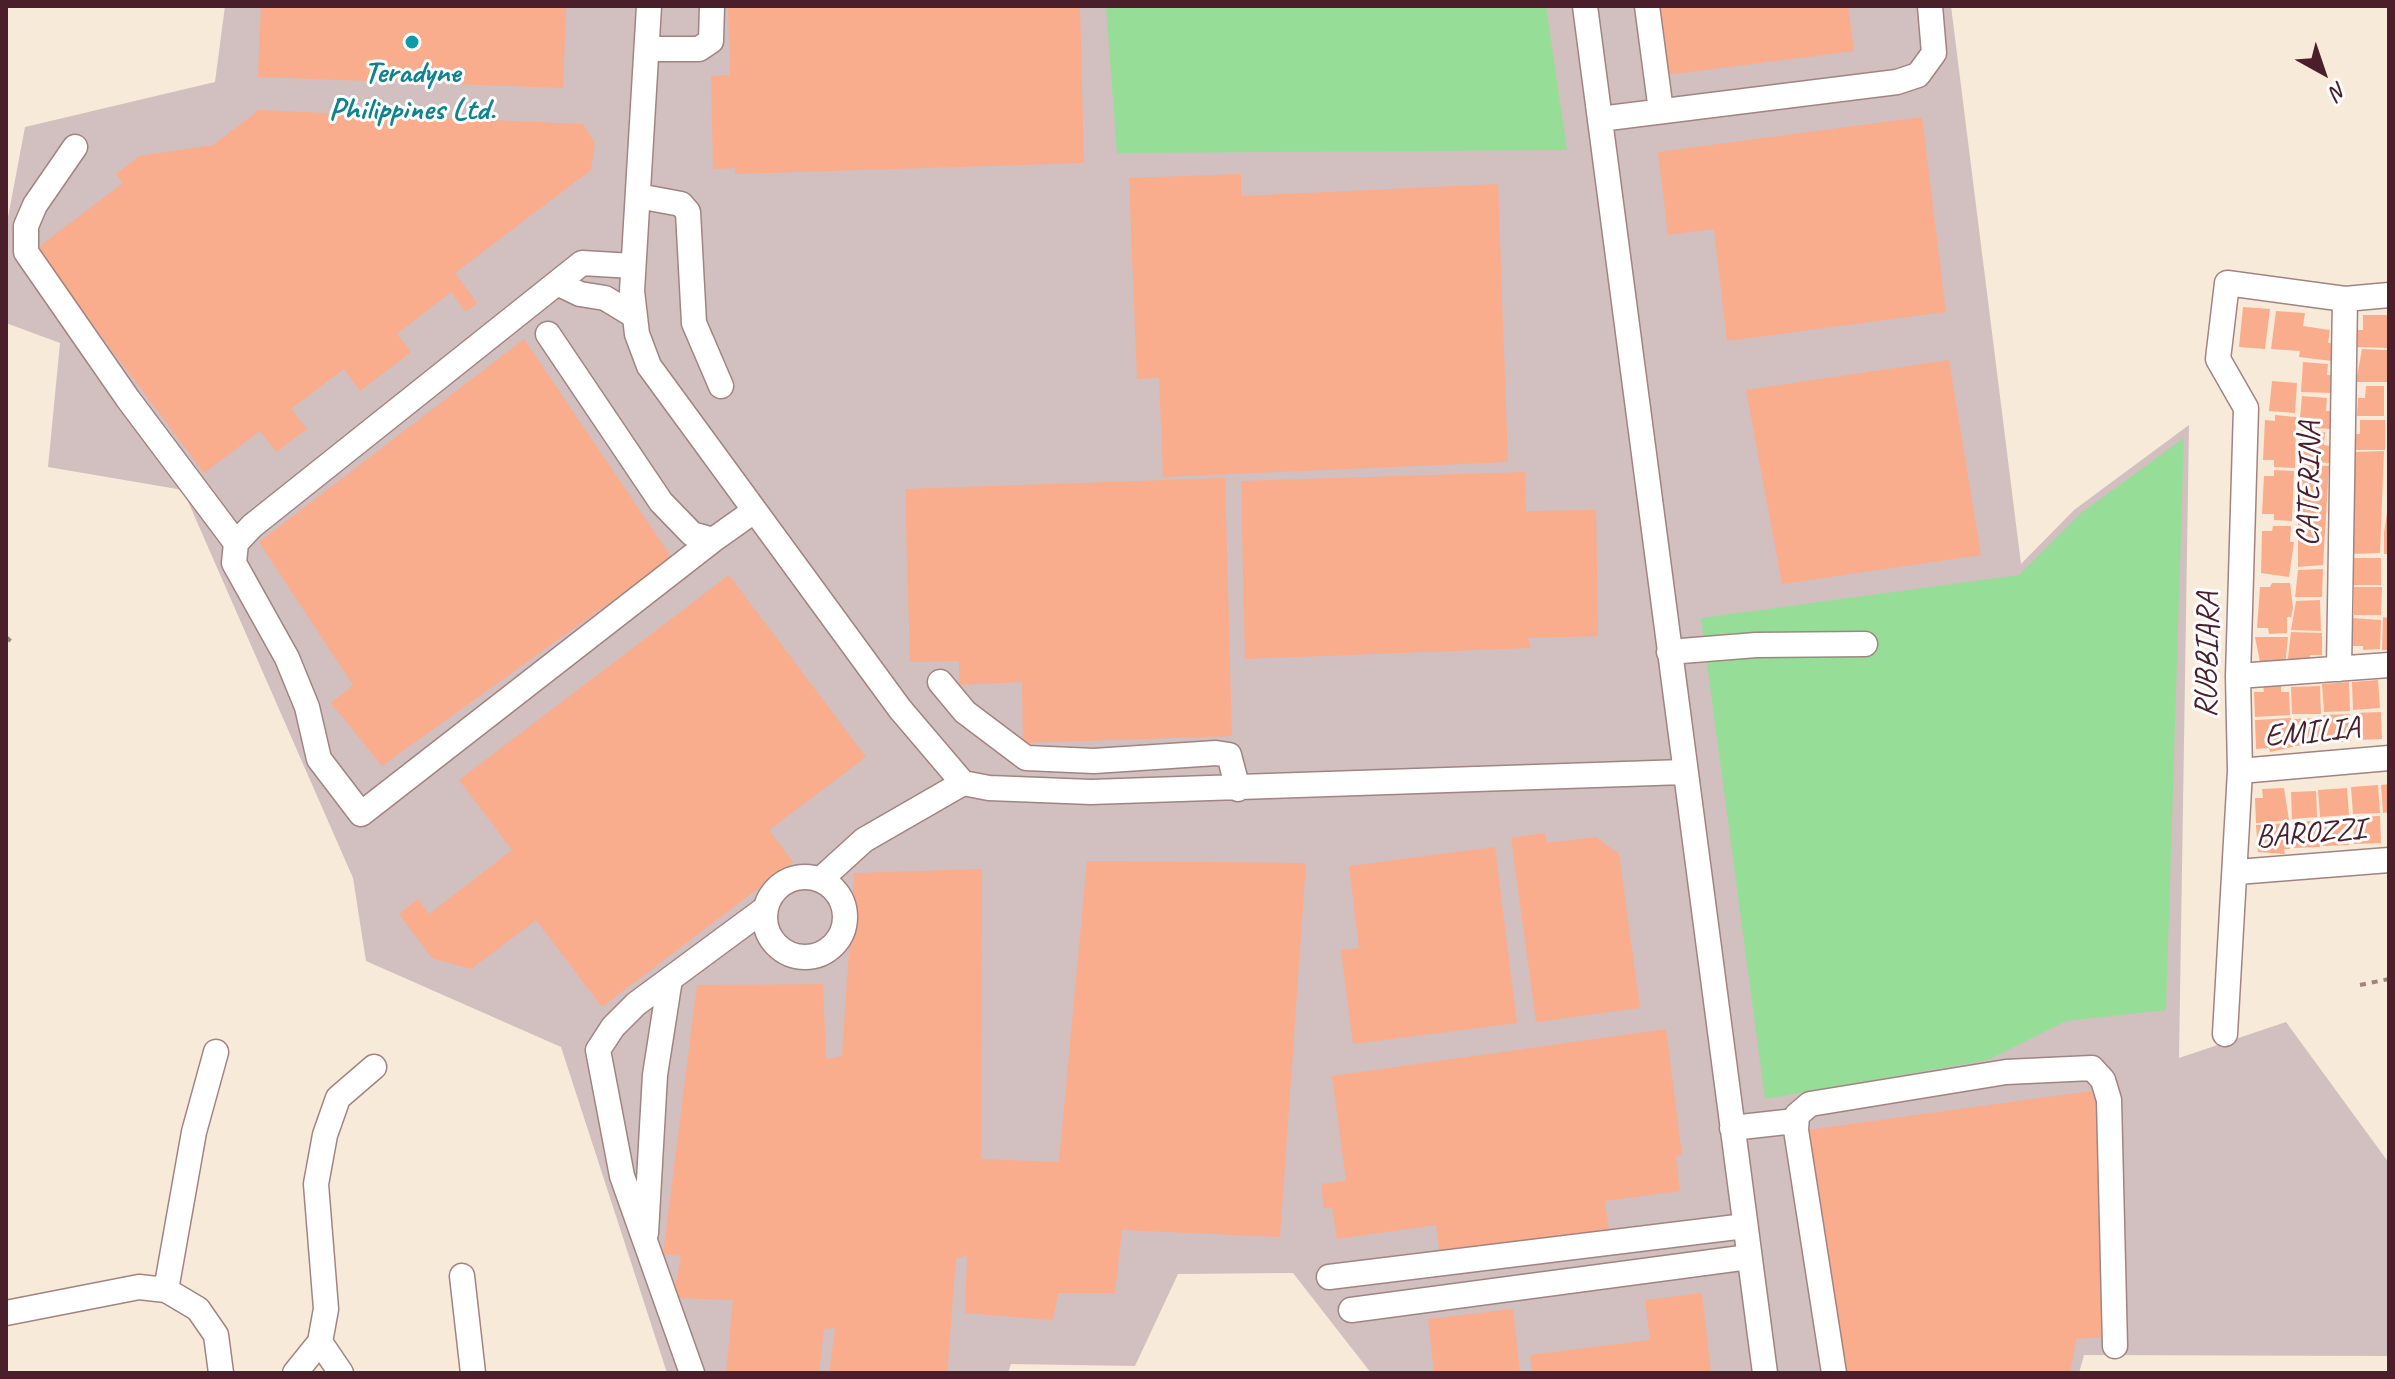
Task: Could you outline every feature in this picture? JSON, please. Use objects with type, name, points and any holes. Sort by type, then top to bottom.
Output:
[{"type":"street","points":[[649,6],[633,266],[633,315],[649,366],[900,709],[963,783],[989,788],[1091,792],[1684,772]]},
{"type":"street","points":[[647,49],[699,49],[711,41],[712,6]]},
{"type":"street","points":[[1585,6],[1765,1373]]},
{"type":"street","points":[[1647,6],[1661,111]]},
{"type":"street","points":[[1600,119],[1897,82],[1918,75],[1934,53],[1930,6]]},
{"type":"street","points":[[75,147],[35,205],[26,226],[26,252],[128,399],[236,543]]},
{"type":"street","points":[[638,196],[681,204],[688,212],[694,323],[721,386]]},
{"type":"street","points":[[633,266],[582,263],[252,526],[236,543],[234,563],[287,658],[307,707],[319,759],[361,814],[754,511]]},
{"type":"street","name":"RUBBIARA","points":[[2225,1034],[2237,872],[2240,771],[2238,676],[2246,408],[2218,359],[2227,283],[2345,299]]},
{"type":"street","points":[[559,284],[580,294],[605,298],[633,315]]},
{"type":"street","points":[[2345,299],[2389,295]]},
{"type":"street","name":"CATERINA","points":[[2339,669],[2345,299]]},
{"type":"street","points":[[548,334],[661,502],[692,534],[713,540]]},
{"type":"street","points":[[1669,652],[1756,645],[1865,644]]},
{"type":"street","points":[[2238,676],[2389,665]]},
{"type":"street","points":[[940,682],[965,712],[1026,758],[1094,761],[1216,753],[1229,755],[1238,789]]},
{"type":"street","name":"EMILIA","points":[[2240,771],[2389,758]]},
{"type":"street","points":[[820,880],[864,840],[963,783]]},
{"type":"street","name":"BAROZZI","points":[[2237,872],[2389,860]]},
{"type":"street","points":[[797,878],[820,880],[838,894],[845,915],[840,937],[824,952],[801,957],[780,949],[767,931],[766,908],[771,897],[787,882],[797,878]]},
{"type":"street","points":[[692,1373],[622,1176],[598,1050],[613,1027],[636,1004],[718,940],[766,908]]},
{"type":"street","points":[[645,1247],[655,1075],[670,979]]},
{"type":"street","points":[[166,1290],[194,1132],[216,1052]]},
{"type":"street","points":[[295,1373],[320,1342],[326,1309],[316,1184],[325,1135],[338,1098],[374,1067]]},
{"type":"street","points":[[1834,1373],[1795,1121],[1800,1110],[1810,1104],[2006,1072],[2092,1068],[2103,1080],[2109,1100],[2115,1346]]},
{"type":"street","points":[[1732,1128],[1795,1121]]},
{"type":"street","points":[[1329,1277],[1745,1226]]},
{"type":"street","points":[[1351,1310],[1749,1257]]},
{"type":"street","points":[[462,1276],[473,1373]]},
{"type":"street","points":[[6,1313],[125,1289],[166,1290],[198,1309],[216,1335],[221,1373]]},
{"type":"street","points":[[320,1342],[341,1373]]},
{"type":"path","points":[[6,637],[13,643]]},
{"type":"path","points":[[2360,985],[2389,979]]},
{"type":"shaded area","points":[[225,6],[1951,6],[2021,564],[2074,510],[2189,425],[2179,1058],[2286,1022],[2389,1163],[2389,1356],[2084,1355],[2079,1373],[1371,1373],[1293,1273],[1178,1274],[1135,1366],[1011,1364],[1008,1373],[667,1373],[561,1047],[366,961],[353,878],[183,490],[48,467],[60,343],[6,323],[6,228],[25,127],[215,82]]},
{"type":"green space","points":[[1106,6],[1546,6],[1567,150],[1117,153]]},
{"type":"green space","points":[[2184,438],[2166,1010],[2066,1021],[1988,1060],[1765,1099],[1701,618],[2019,575],[2081,513]]},
{"type":"building","name":"Teradyne Philippines Ltd.","points":[[261,6],[566,6],[563,88],[258,77]]},
{"type":"building","points":[[728,6],[1080,6],[1084,163],[735,174],[735,168],[713,169],[711,76],[730,75]]},
{"type":"building","points":[[1658,6],[1848,6],[1854,51],[1666,75]]},
{"type":"building","points":[[259,110],[583,124],[595,143],[591,170],[455,273],[477,303],[466,312],[451,292],[397,334],[411,352],[360,391],[344,369],[291,409],[307,429],[276,452],[260,431],[204,473],[36,249],[123,183],[116,174],[139,156],[213,145]]},
{"type":"building","points":[[1922,117],[1946,312],[1727,341],[1714,229],[1668,235],[1658,152]]},
{"type":"building","points":[[1241,174],[1241,196],[1498,184],[1508,462],[1163,477],[1159,378],[1137,379],[1129,178]]},
{"type":"building","points":[[2243,307],[2270,309],[2265,349],[2239,347]]},
{"type":"building","points":[[2276,311],[2305,313],[2303,326],[2330,330],[2328,343],[2334,343],[2332,361],[2299,357],[2300,351],[2271,349]]},
{"type":"building","points":[[2363,315],[2388,315],[2388,348],[2355,347],[2356,330],[2363,330]]},
{"type":"building","points":[[524,339],[672,558],[382,766],[331,703],[353,685],[259,542]]},
{"type":"building","points":[[2362,349],[2388,350],[2387,382],[2356,382]]},
{"type":"building","points":[[1949,360],[1981,555],[1782,584],[1746,390]]},
{"type":"building","points":[[2303,362],[2328,364],[2327,375],[2334,375],[2332,393],[2301,392]]},
{"type":"building","points":[[2272,381],[2297,383],[2295,413],[2269,411]]},
{"type":"building","points":[[2366,386],[2384,386],[2384,416],[2357,416],[2358,398],[2365,398]]},
{"type":"building","points":[[2302,396],[2327,398],[2326,411],[2331,411],[2330,429],[2299,427]]},
{"type":"building","points":[[2275,415],[2296,417],[2295,468],[2274,467],[2274,460],[2263,460],[2265,420],[2275,421]]},
{"type":"building","points":[[2360,420],[2385,420],[2385,450],[2354,450],[2354,434],[2360,434]]},
{"type":"building","points":[[2301,430],[2325,432],[2324,445],[2331,446],[2330,463],[2299,461]]},
{"type":"building","points":[[2384,451],[2380,553],[2352,554],[2354,452]]},
{"type":"building","points":[[2298,464],[2329,466],[2323,565],[2298,567]]},
{"type":"building","points":[[2274,470],[2294,471],[2292,521],[2274,520],[2274,514],[2262,514],[2264,476],[2274,476]]},
{"type":"building","points":[[1525,472],[1526,511],[1596,510],[1598,636],[1528,638],[1531,648],[1245,659],[1241,481]]},
{"type":"building","points":[[1225,478],[1232,736],[1023,743],[1022,682],[959,685],[959,661],[910,662],[905,489]]},
{"type":"building","points":[[2387,512],[2389,554],[2384,554],[2384,533]]},
{"type":"building","points":[[2273,526],[2291,526],[2290,542],[2294,542],[2289,577],[2261,573],[2262,531],[2272,531]]},
{"type":"building","points":[[2353,558],[2381,558],[2381,585],[2353,585]]},
{"type":"building","points":[[2323,569],[2322,597],[2295,597],[2298,570]]},
{"type":"building","points":[[729,575],[866,757],[769,830],[793,862],[602,1007],[536,920],[471,969],[432,958],[399,914],[418,899],[429,914],[512,850],[459,780]]},
{"type":"building","points":[[2272,583],[2290,583],[2293,608],[2291,617],[2287,617],[2287,633],[2269,634],[2268,628],[2257,628],[2260,587],[2270,587]]},
{"type":"building","points":[[2354,587],[2382,587],[2381,615],[2354,615]]},
{"type":"building","points":[[2320,600],[2321,631],[2291,630],[2296,601]]},
{"type":"building","points":[[2383,617],[2389,618],[2389,650],[2382,650]]},
{"type":"building","points":[[2352,618],[2381,620],[2380,649],[2363,650],[2363,646],[2351,646]]},
{"type":"building","points":[[2291,632],[2322,633],[2322,655],[2310,655],[2309,663],[2287,666]]},
{"type":"building","points":[[2255,637],[2288,637],[2285,666],[2261,667]]},
{"type":"building","points":[[2378,680],[2380,708],[2353,710],[2352,682]]},
{"type":"building","points":[[2349,682],[2350,711],[2324,712],[2322,684]]},
{"type":"building","points":[[2281,685],[2281,692],[2289,692],[2290,715],[2255,717],[2254,692],[2264,692],[2263,686]]},
{"type":"building","points":[[2320,686],[2321,714],[2292,714],[2291,687]]},
{"type":"building","points":[[2381,712],[2382,739],[2356,740],[2355,713]]},
{"type":"building","points":[[2350,714],[2351,741],[2325,742],[2323,715]]},
{"type":"building","points":[[2291,718],[2293,747],[2270,752],[2269,748],[2256,749],[2255,720]]},
{"type":"building","points":[[2319,718],[2321,744],[2295,746],[2294,719]]},
{"type":"building","points":[[2389,784],[2389,812],[2383,813],[2381,785]]},
{"type":"building","points":[[2378,785],[2380,813],[2353,814],[2351,787]]},
{"type":"building","points":[[2284,788],[2289,820],[2256,823],[2255,798],[2263,798],[2262,789]]},
{"type":"building","points":[[2347,788],[2349,815],[2320,817],[2318,790]]},
{"type":"building","points":[[2316,791],[2317,817],[2292,819],[2291,792]]},
{"type":"building","points":[[2380,816],[2381,843],[2354,844],[2353,817]]},
{"type":"building","points":[[2348,819],[2349,845],[2323,846],[2322,820]]},
{"type":"building","points":[[2319,821],[2320,847],[2293,848],[2292,822]]},
{"type":"building","points":[[2289,823],[2290,849],[2284,849],[2285,854],[2258,852],[2256,825]]},
{"type":"building","points":[[1545,833],[1547,843],[1596,837],[1619,854],[1640,1008],[1536,1022],[1511,838]]},
{"type":"building","points":[[1495,847],[1517,1023],[1353,1044],[1341,950],[1359,948],[1349,866]]},
{"type":"building","points":[[1087,861],[1306,863],[1280,1237],[1122,1230],[1115,1293],[1058,1293],[1053,1320],[965,1313],[967,1255],[956,1259],[947,1373],[829,1373],[835,1328],[824,1329],[819,1373],[726,1373],[733,1300],[673,1298],[681,1256],[663,1254],[697,985],[823,984],[826,1059],[842,1056],[854,873],[982,869],[981,1159],[1059,1162]]},
{"type":"building","points":[[1666,1029],[1682,1155],[1676,1157],[1680,1191],[1605,1201],[1610,1238],[1441,1262],[1436,1225],[1337,1239],[1332,1207],[1324,1208],[1321,1184],[1346,1181],[1332,1076]]},
{"type":"building","points":[[2091,1091],[2104,1112],[2103,1337],[2076,1339],[2070,1373],[1840,1373],[1807,1130]]},
{"type":"building","points":[[1702,1293],[1711,1373],[1532,1373],[1530,1355],[1650,1340],[1645,1300]]},
{"type":"building","points":[[1513,1309],[1520,1373],[1434,1373],[1428,1319]]},
{"type":"place","name":"Teradyne Philippines Ltd.","points":[[412,42]]}]
